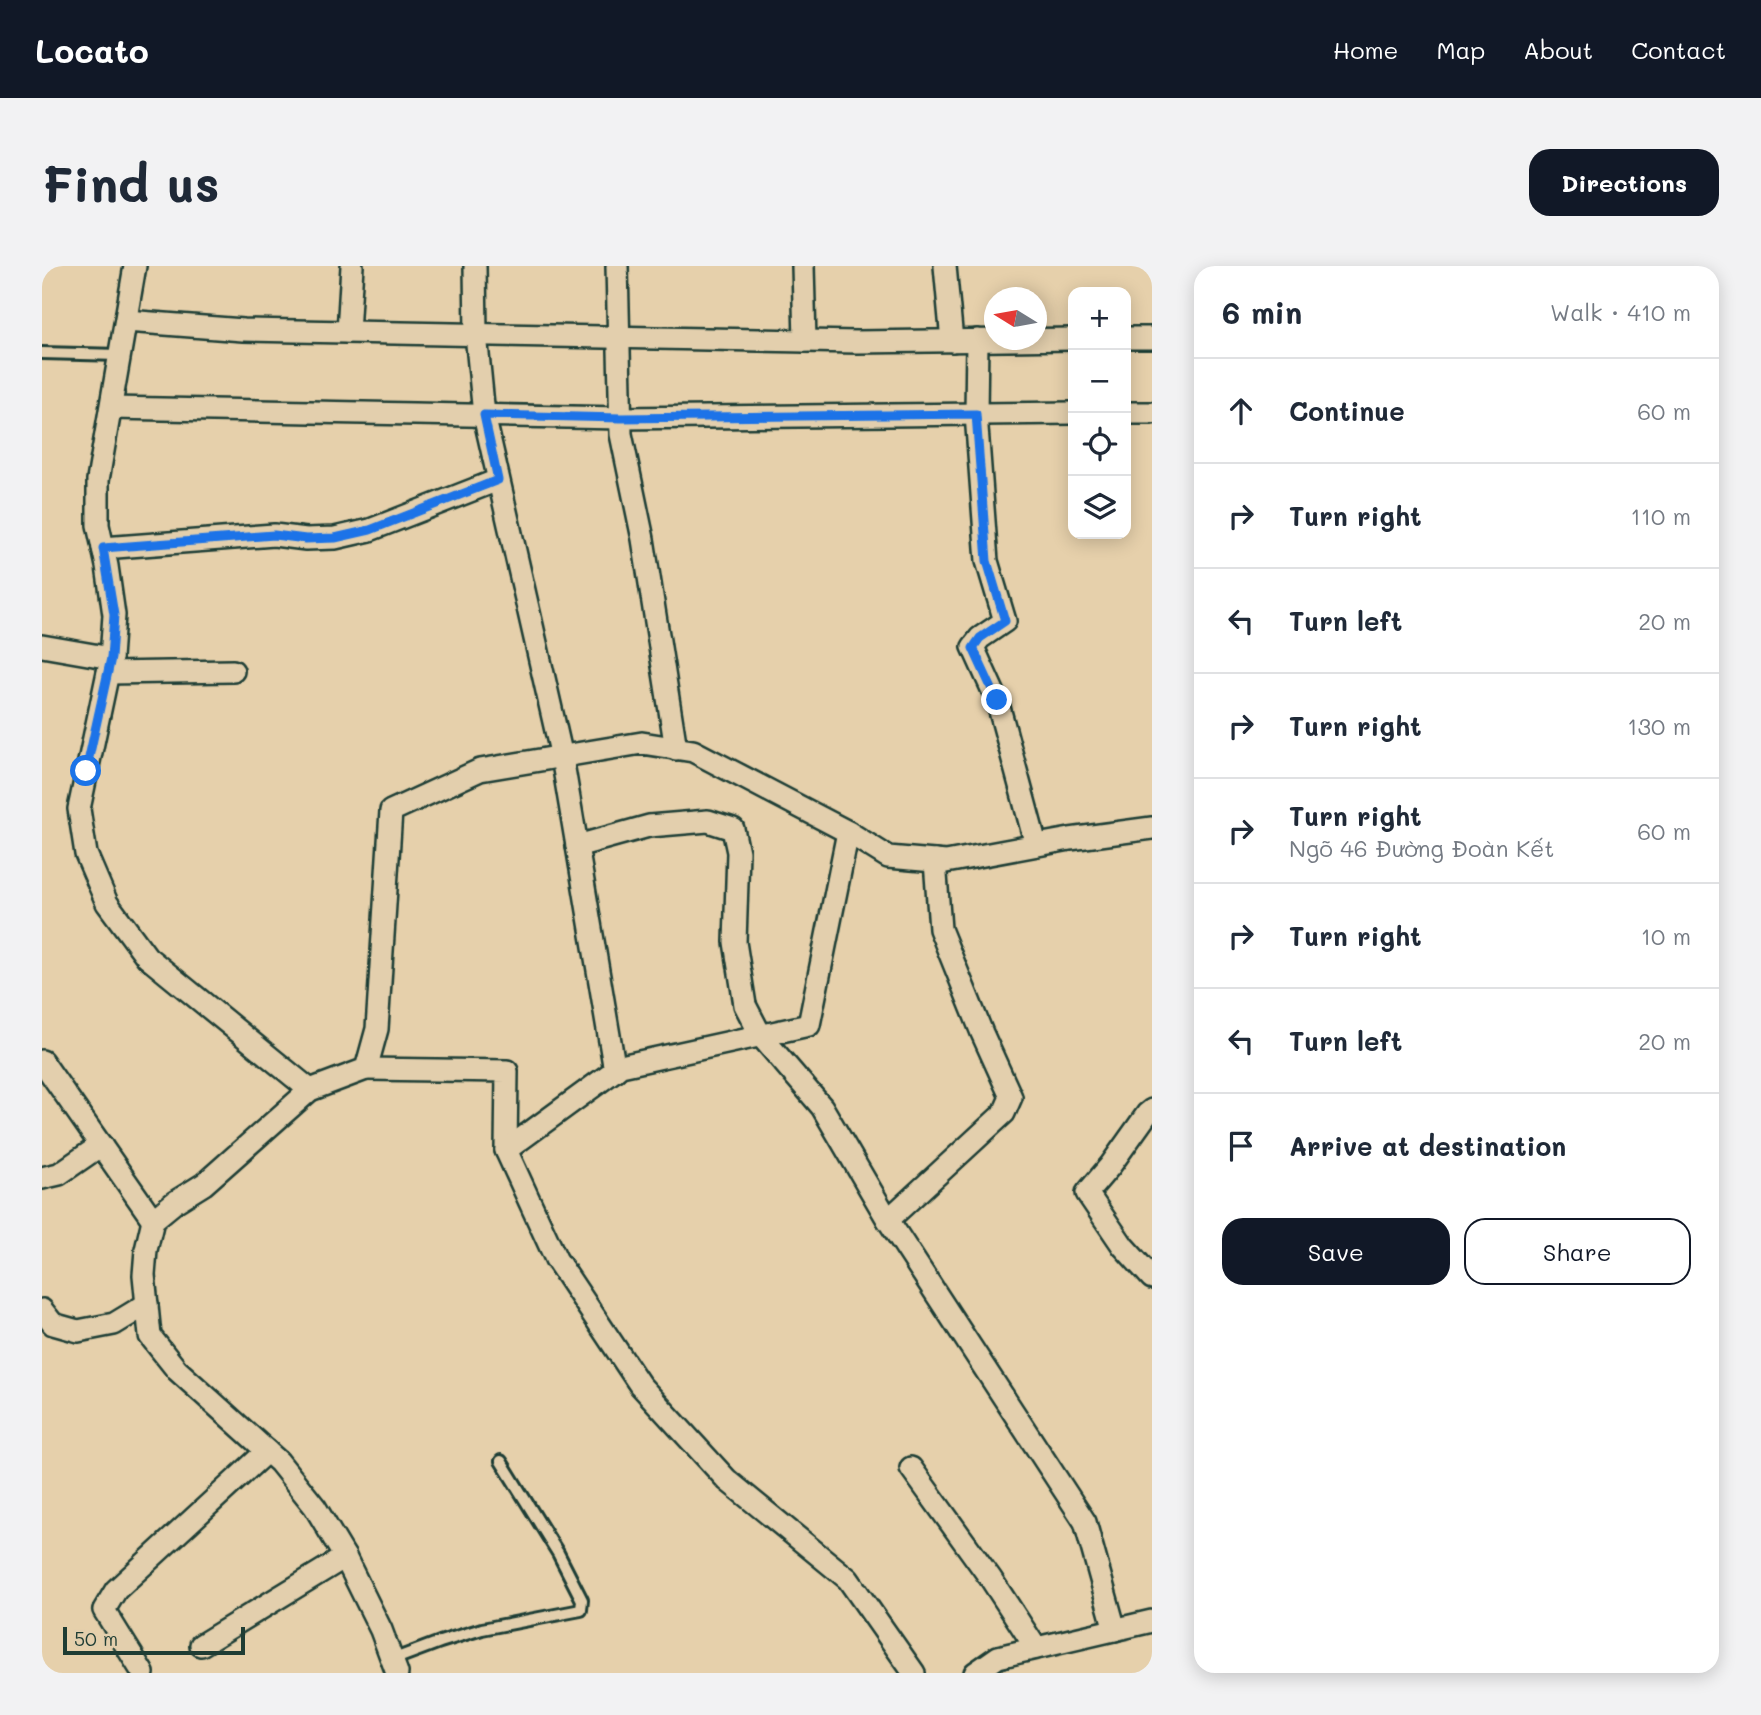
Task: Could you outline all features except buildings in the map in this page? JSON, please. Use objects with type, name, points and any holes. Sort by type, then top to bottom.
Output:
[{"type":"street","points":[[135,266],[98,480],[97,525],[114,615],[110,665],[79,809],[86,854],[107,902],[147,957],[310,1090]]},
{"type":"street","points":[[348,332],[352,266]]},
{"type":"street","points":[[475,266],[476,334],[484,415],[562,757],[615,1070]]},
{"type":"street","points":[[617,266],[621,434],[643,539],[676,749]]},
{"type":"street","points":[[803,266],[805,341]]},
{"type":"street","points":[[945,266],[952,341]]},
{"type":"street","points":[[127,321],[243,330],[620,338],[805,341],[1068,339]]},
{"type":"street","points":[[1131,338],[1152,338]]},
{"type":"street","points":[[977,340],[976,414],[987,561],[1005,621],[980,638],[973,648],[997,700],[1036,845]]},
{"type":"street","points":[[111,408],[621,418],[1068,413]]},
{"type":"street","points":[[1131,413],[1152,413]]},
{"type":"street","points":[[103,548],[274,535],[306,539],[335,538],[370,530],[498,480]]},
{"type":"street","points":[[42,646],[110,665],[233,671]]},
{"type":"street","points":[[366,1069],[377,1029],[391,811],[480,770],[642,743],[692,751],[848,832],[888,858],[946,862],[1036,845],[1152,828]]},
{"type":"street","points":[[577,846],[649,826],[708,821],[733,829],[738,852],[735,942],[745,1005],[761,1036],[822,1107],[888,1220],[1086,1522],[1115,1630]]},
{"type":"street","points":[[506,1150],[621,1066],[809,1025],[848,832]]},
{"type":"street","points":[[888,1220],[1004,1113],[1011,1097],[940,929],[935,861]]},
{"type":"street","points":[[42,1061],[153,1220]]},
{"type":"street","points":[[395,1666],[382,1630],[345,1557],[315,1507],[279,1462],[177,1370],[150,1336],[144,1275],[153,1220],[204,1184],[310,1090],[366,1069],[507,1071],[506,1150],[555,1259],[640,1385],[727,1480],[848,1578],[914,1673]]},
{"type":"street","points":[[1152,1110],[1087,1193],[1123,1246],[1152,1278]]},
{"type":"street","points":[[42,1178],[59,1174],[101,1145]]},
{"type":"street","points":[[42,1310],[53,1324],[78,1331],[114,1324],[147,1304]]},
{"type":"street","points":[[143,1673],[104,1610],[116,1590],[267,1451]]},
{"type":"street","points":[[911,1468],[991,1579],[1036,1648]]},
{"type":"street","points":[[201,1645],[345,1557]]},
{"type":"street","points":[[975,1673],[998,1657],[1152,1621]]},
{"type":"lane","points":[[42,353],[120,355]]},
{"type":"lane","points":[[395,1666],[440,1642],[482,1629],[580,1610],[582,1600],[558,1553],[501,1461]]},
{"type":"route","points":[[86,771],[111,658],[114,615],[103,548],[274,535],[306,539],[335,538],[370,530],[498,480],[484,415],[621,418],[976,414],[987,561],[1005,621],[980,638],[973,648],[997,700]]}]
